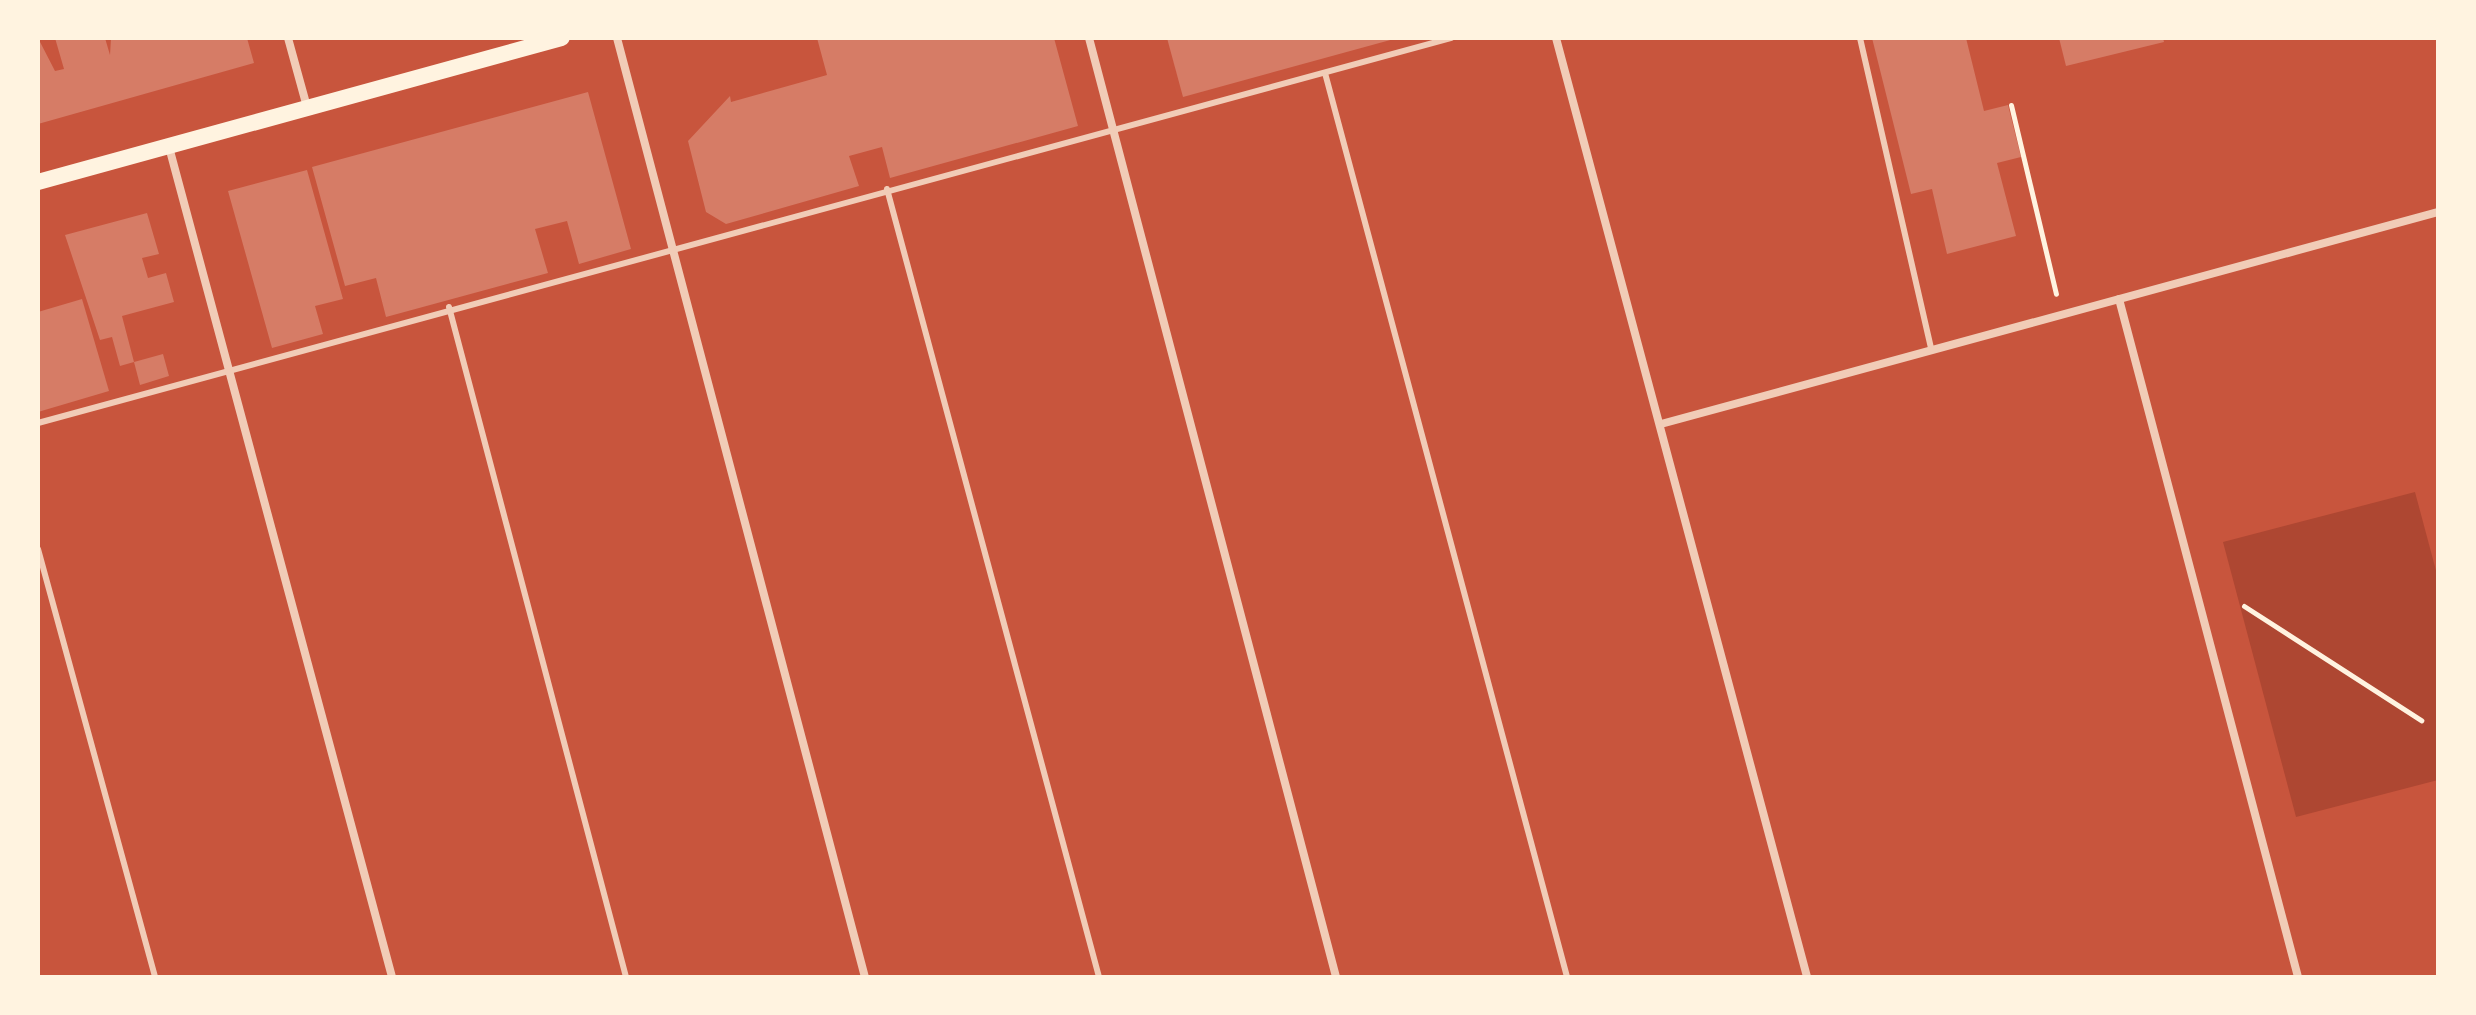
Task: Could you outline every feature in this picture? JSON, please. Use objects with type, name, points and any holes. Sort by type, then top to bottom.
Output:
[{"type":"main road","points":[[38,182],[562,38]]},
{"type":"street","points":[[288,38],[307,107]]},
{"type":"street","points":[[617,38],[865,977]]},
{"type":"street","points":[[1089,38],[1336,977]]},
{"type":"street","points":[[1556,38],[1807,977]]},
{"type":"street","points":[[169,147],[392,977]]},
{"type":"street","points":[[1661,424],[1931,347],[2438,212]]},
{"type":"street","points":[[2119,299],[2298,977]]},
{"type":"lane","points":[[38,423],[672,245],[1113,131],[1451,38]]},
{"type":"lane","points":[[1860,38],[1931,347]]},
{"type":"lane","points":[[1325,73],[1567,977]]},
{"type":"lane","points":[[887,189],[1099,977]]},
{"type":"lane","points":[[449,307],[626,977]]},
{"type":"lane","points":[[38,549],[155,977]]},
{"type":"path","points":[[2011,105],[2060,314]]},
{"type":"path","points":[[2244,606],[2421,720]]},
{"type":"shaded area","points":[[2415,492],[2438,578],[2438,780],[2296,817],[2223,542]]},
{"type":"building","points":[[38,38],[55,71],[64,69],[55,38],[105,38],[110,55],[111,38],[247,38],[254,63],[38,124]]},
{"type":"building","points":[[817,38],[1054,38],[1078,126],[890,178],[882,147],[849,156],[859,186],[726,224],[706,212],[688,141],[730,96],[731,102],[827,75]]},
{"type":"building","points":[[1167,38],[1394,38],[1394,39],[1183,97]]},
{"type":"building","points":[[1872,38],[1966,38],[1984,111],[2008,105],[2021,157],[1997,163],[2016,236],[1947,254],[1932,189],[1911,194]]},
{"type":"building","points":[[2059,38],[2163,38],[2164,42],[2066,66]]},
{"type":"building","points":[[588,92],[631,249],[579,264],[567,221],[535,229],[548,273],[386,317],[376,278],[345,286],[312,167]]},
{"type":"building","points":[[307,170],[343,299],[315,306],[323,334],[272,348],[228,191]]},
{"type":"building","points":[[147,213],[159,254],[142,258],[148,278],[166,273],[174,302],[122,316],[134,362],[120,366],[112,337],[100,340],[65,235]]},
{"type":"building","points":[[82,299],[109,391],[38,412],[38,312]]},
{"type":"building","points":[[163,354],[169,376],[140,385],[134,362]]}]
